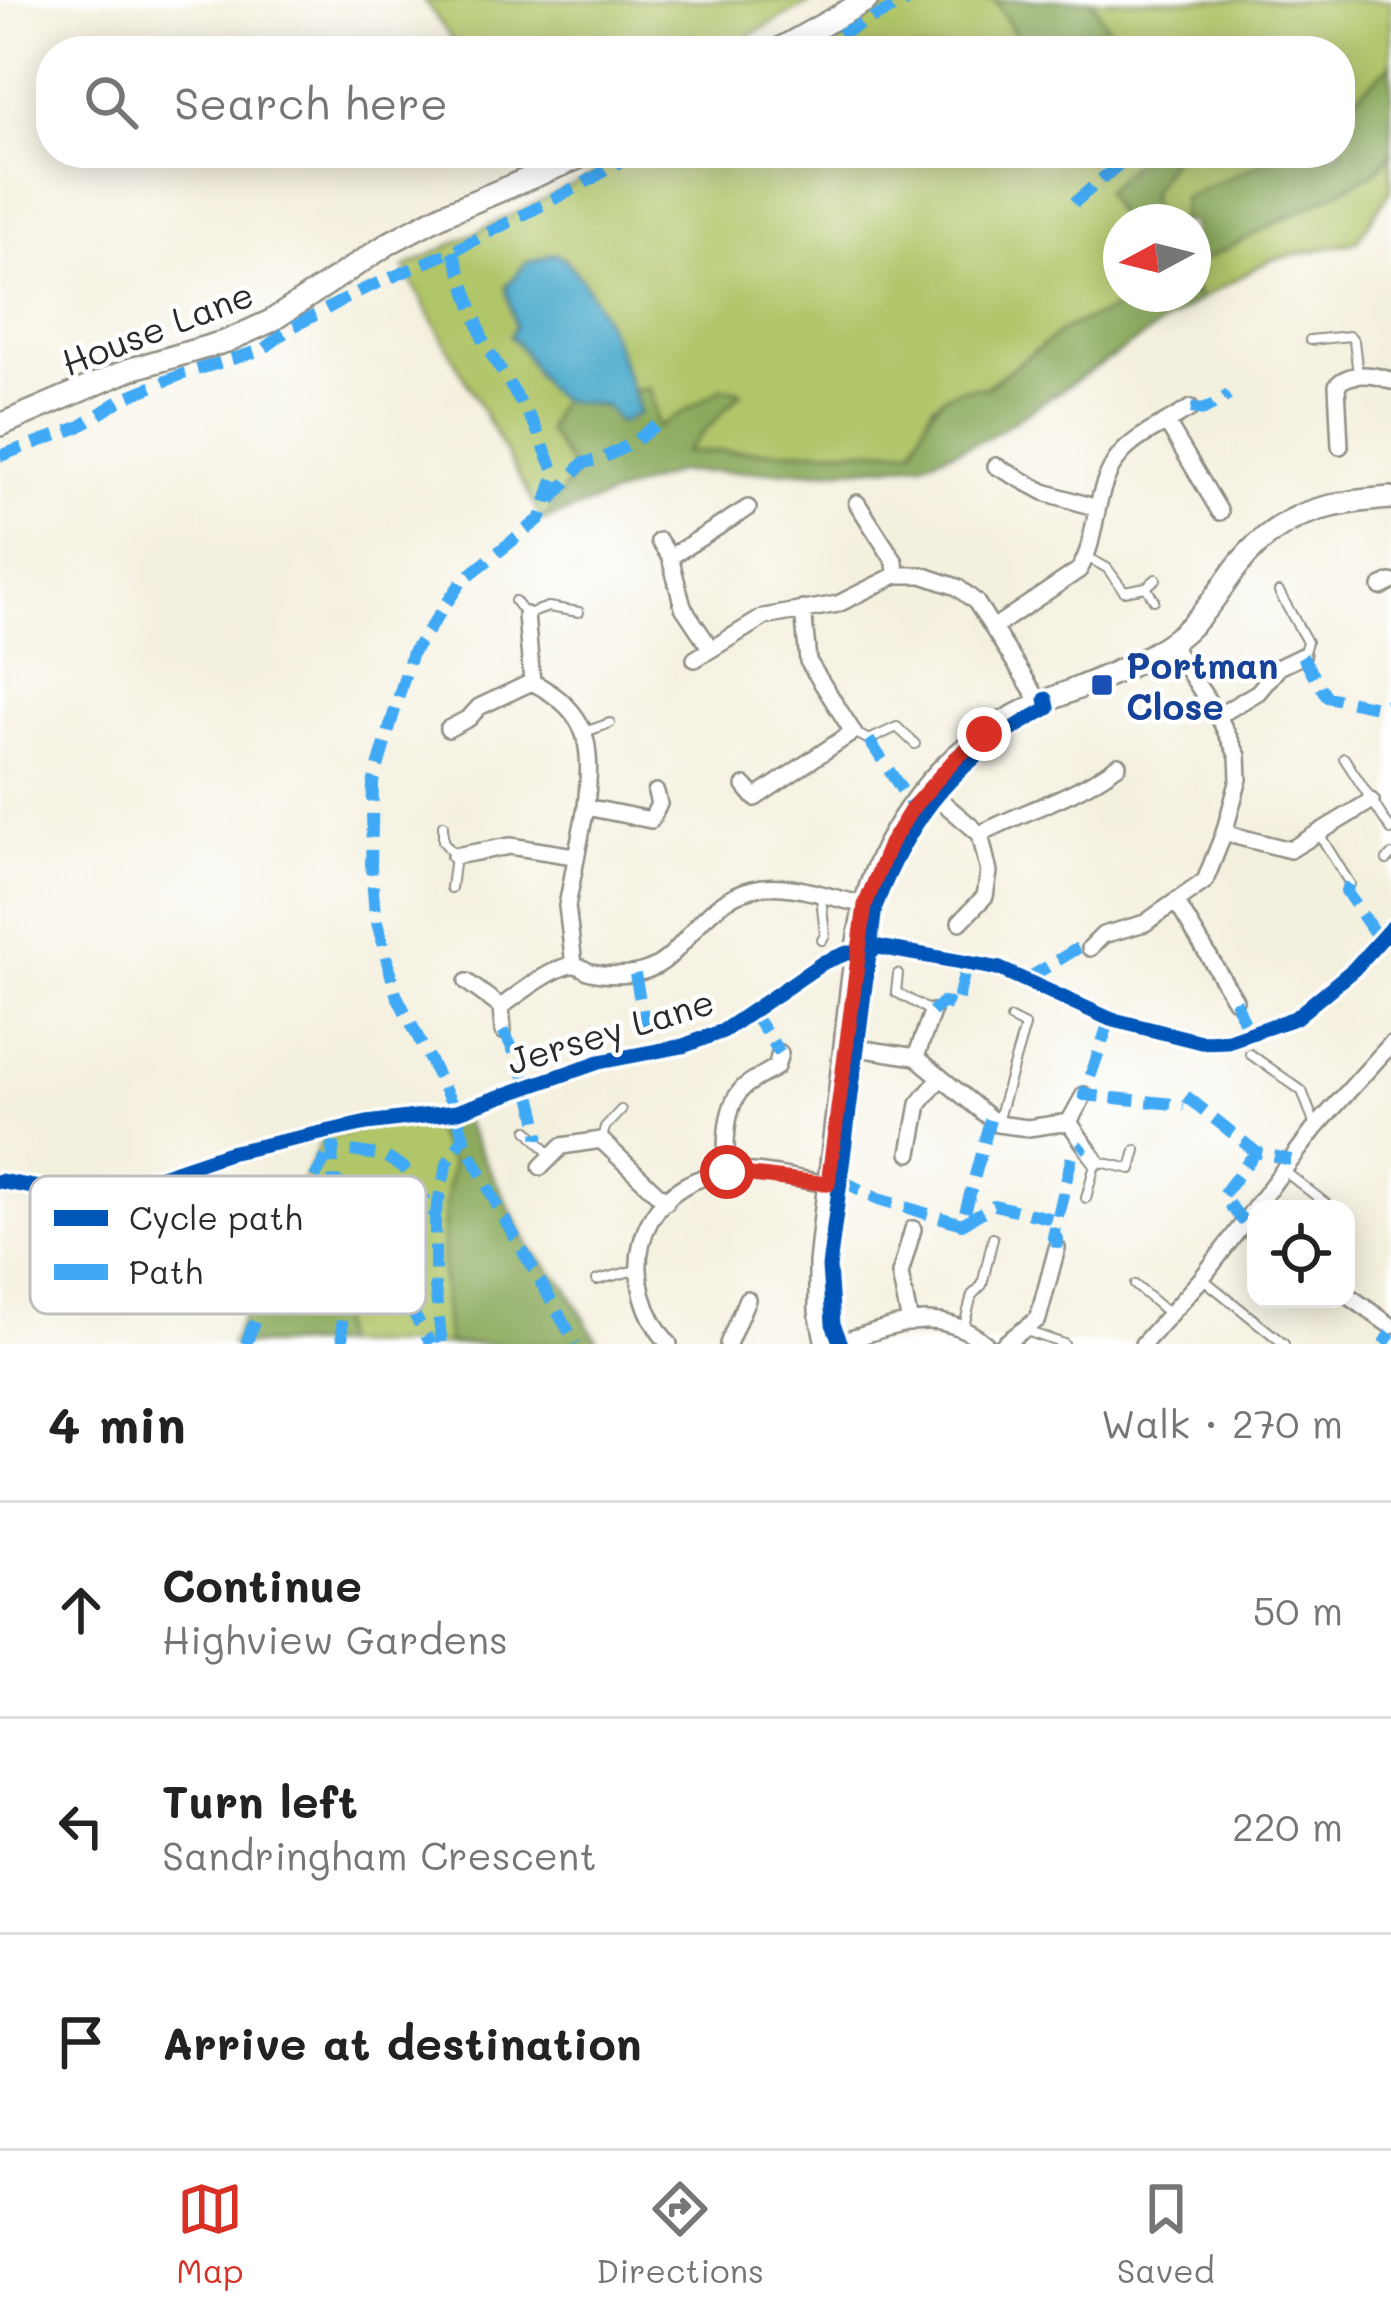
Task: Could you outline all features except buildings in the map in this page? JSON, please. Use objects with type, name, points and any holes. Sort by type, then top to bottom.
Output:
[{"type":"street","points":[[803,36],[867,0]]},
{"type":"street","name":"House Lane","points":[[0,425],[131,369],[226,341],[271,321],[391,242],[554,168]]},
{"type":"street","points":[[1340,446],[1337,385],[1358,375],[1391,381]]},
{"type":"street","points":[[993,628],[1067,580],[1088,556],[1104,477],[1113,459],[1191,408]]},
{"type":"street","points":[[1167,423],[1220,512]]},
{"type":"street","points":[[996,466],[1044,492],[1097,508]]},
{"type":"street","points":[[986,1344],[964,1326],[936,1320],[830,1344],[820,1311],[828,1184],[865,905],[890,844],[927,789],[984,734],[1040,702],[1170,643],[1209,608],[1263,537],[1302,513],[1334,502],[1391,498]]},
{"type":"street","points":[[857,502],[895,562],[896,575]]},
{"type":"street","points":[[670,557],[748,508]]},
{"type":"street","points":[[659,542],[670,557],[683,607],[711,650]]},
{"type":"street","points":[[695,659],[764,616],[838,604],[896,575],[922,575],[957,586],[976,602],[1040,702]]},
{"type":"street","points":[[745,786],[754,798],[853,732],[808,661],[802,609]]},
{"type":"street","points":[[526,615],[532,682]]},
{"type":"street","points":[[1090,948],[1102,934],[1145,922],[1204,881],[1239,779],[1238,756],[1218,716],[1170,643]]},
{"type":"street","points":[[1218,716],[1258,692],[1279,667],[1302,656]]},
{"type":"street","points":[[448,729],[470,718],[479,706],[532,682]]},
{"type":"street","points":[[532,682],[563,701],[585,733],[590,769],[586,808],[567,906],[574,965]]},
{"type":"street","points":[[980,834],[1024,811],[1085,790],[1118,765]]},
{"type":"street","points":[[927,789],[980,834],[988,872],[986,896],[959,922]]},
{"type":"street","points":[[586,808],[646,821],[659,803],[656,792]]},
{"type":"street","points":[[1224,833],[1290,850],[1371,801]]},
{"type":"street","points":[[455,856],[510,846],[574,856]]},
{"type":"street","points":[[501,1006],[536,982],[574,965],[590,972],[646,970],[668,959],[713,907],[754,887],[770,885],[865,905]]},
{"type":"street","points":[[1177,903],[1235,1000]]},
{"type":"street","points":[[467,982],[501,1006]]},
{"type":"street","points":[[501,1006],[502,1031]]},
{"type":"street","points":[[916,1057],[932,1012]]},
{"type":"street","points":[[1143,1344],[1202,1278],[1316,1127],[1391,1044]]},
{"type":"street","points":[[845,1046],[916,1057],[997,1124],[1028,1128],[1069,1123]]},
{"type":"street","points":[[727,1172],[725,1150],[732,1106],[742,1088],[776,1067],[780,1052]]},
{"type":"street","points":[[910,1153],[919,1104],[940,1078]]},
{"type":"street","points":[[1069,1123],[1084,1095]]},
{"type":"street","points":[[1069,1123],[1096,1161]]},
{"type":"street","points":[[546,1161],[578,1141],[602,1140],[666,1202]]},
{"type":"street","points":[[669,1344],[646,1314],[636,1270],[646,1228],[666,1202],[698,1179],[727,1172],[828,1184]]},
{"type":"street","points":[[910,1323],[900,1274],[914,1229]]},
{"type":"street","points":[[1004,1344],[1038,1319],[1058,1248]]},
{"type":"street","points":[[728,1344],[747,1300]]},
{"type":"street","points":[[1355,1300],[1391,1326]]},
{"type":"lane","points":[[1310,340],[1349,336],[1354,341],[1358,375]]},
{"type":"lane","points":[[1088,556],[1106,568],[1124,591],[1146,587],[1156,579]]},
{"type":"lane","points":[[1146,587],[1154,600]]},
{"type":"lane","points":[[1279,592],[1307,642],[1302,656]]},
{"type":"lane","points":[[514,601],[526,615],[548,607],[579,612]]},
{"type":"lane","points":[[585,733],[610,723]]},
{"type":"lane","points":[[853,732],[869,740],[897,727],[915,744]]},
{"type":"lane","points":[[1344,758],[1391,830]]},
{"type":"lane","points":[[443,825],[443,842],[455,856],[451,888]]},
{"type":"lane","points":[[1319,834],[1350,884]]},
{"type":"lane","points":[[821,896],[822,940]]},
{"type":"lane","points":[[898,974],[896,992],[932,1012]]},
{"type":"lane","points":[[997,1124],[1024,1026],[1011,1019]]},
{"type":"lane","points":[[1250,1054],[1302,1091],[1316,1127]]},
{"type":"lane","points":[[602,1140],[605,1127],[621,1110]]},
{"type":"lane","points":[[528,1130],[546,1161]]},
{"type":"lane","points":[[1086,1198],[1096,1161],[1131,1169],[1136,1150]]},
{"type":"lane","points":[[1283,1170],[1321,1200]]},
{"type":"lane","points":[[964,1326],[972,1295],[982,1285],[993,1238]]},
{"type":"lane","points":[[597,1280],[636,1270]]},
{"type":"lane","points":[[1202,1278],[1284,1344]]},
{"type":"lane","points":[[1135,1285],[1169,1314]]},
{"type":"lane","points":[[1026,1331],[1064,1344]]},
{"type":"green space","points":[[424,0],[815,0],[749,36],[449,36]]},
{"type":"green space","points":[[900,0],[995,0],[1016,36],[831,36]]},
{"type":"green space","points":[[995,0],[1092,0],[1112,36],[1016,36]]},
{"type":"green space","points":[[1092,0],[1391,0],[1391,64],[1355,98],[1355,36],[1112,36]]},
{"type":"green space","points":[[1391,64],[1391,154],[1374,173],[1211,256],[1211,204],[1182,204],[1183,198],[1250,168],[1355,168],[1355,98]]},
{"type":"green space","points":[[1391,154],[1391,190],[1356,242],[1270,260],[1211,293],[1211,256],[1374,173]]},
{"type":"green space","points":[[602,168],[1093,168],[1097,174],[1103,168],[1129,168],[1105,192],[1112,204],[1103,204],[1103,312],[1107,312],[1066,328],[985,388],[933,404],[913,449],[683,452],[741,393],[723,388],[657,428],[650,389],[633,391],[615,351],[506,287],[523,348],[559,399],[547,430],[575,472],[543,521],[404,268]]},
{"type":"green space","points":[[1129,168],[1166,168],[1150,194],[1152,204],[1111,204],[1104,192]]},
{"type":"green space","points":[[1166,168],[1251,168],[1184,198],[1183,204],[1152,204],[1150,194]]},
{"type":"green space","points":[[1107,312],[1181,312],[986,439],[922,463],[823,471],[676,472],[543,521],[575,473],[547,430],[559,399],[639,413],[633,391],[650,388],[658,427],[723,388],[742,392],[685,452],[913,449],[931,411],[946,395],[985,388],[1066,328]]},
{"type":"green space","points":[[462,1116],[530,1248],[566,1287],[599,1344],[231,1344],[244,1314],[426,1314],[426,1176],[306,1176],[322,1139],[369,1126]]},
{"type":"green space","points":[[462,1116],[530,1248],[566,1287],[599,1344],[448,1344],[443,1254],[452,1163],[427,1119]]},
{"type":"green space","points":[[244,1314],[338,1314],[340,1344],[231,1344]]},
{"type":"water","points":[[556,253],[596,303],[625,371],[639,413],[619,423],[606,406],[563,400],[550,392],[510,337],[515,326],[506,287],[526,263]]},
{"type":"marked path","points":[[837,36],[909,0]]},
{"type":"marked path","points":[[0,456],[79,427],[124,398],[183,374],[262,350],[291,328],[362,290],[453,251],[609,168]]},
{"type":"marked path","points":[[1074,203],[1115,168]]},
{"type":"marked path","points":[[453,251],[484,343],[534,424],[555,473],[541,518],[462,581],[411,655],[373,784],[375,915],[396,994],[456,1112],[467,1147],[576,1344]]},
{"type":"marked path","points":[[1191,408],[1204,410],[1229,395]]},
{"type":"marked path","points":[[551,500],[583,463],[633,443],[663,419]]},
{"type":"marked path","points":[[1302,656],[1327,697],[1377,707],[1391,703]]},
{"type":"marked path","points":[[869,740],[913,807]]},
{"type":"marked path","points":[[1350,884],[1346,891],[1380,941]]},
{"type":"marked path","points":[[1027,979],[1080,947],[1090,948]]},
{"type":"marked path","points":[[932,1012],[943,1002],[956,1006],[967,963]]},
{"type":"marked path","points":[[635,974],[650,1052]]},
{"type":"marked path","points":[[1235,1000],[1250,1035]]},
{"type":"marked path","points":[[752,1012],[780,1053]]},
{"type":"marked path","points":[[1110,1019],[1084,1095],[1184,1105]]},
{"type":"marked path","points":[[503,1031],[532,1100],[538,1139]]},
{"type":"marked path","points":[[1186,1096],[1256,1152]]},
{"type":"marked path","points":[[839,1179],[878,1199],[962,1224],[990,1120]]},
{"type":"marked path","points":[[435,1216],[447,1163],[464,1137]]},
{"type":"marked path","points":[[1057,1248],[1058,1239],[1053,1237],[1072,1156],[1085,1145]]},
{"type":"marked path","points":[[316,1176],[332,1147]]},
{"type":"marked path","points":[[334,1176],[332,1148],[384,1156],[409,1176]]},
{"type":"marked path","points":[[1244,1222],[1222,1196],[1256,1152],[1291,1160]]},
{"type":"marked path","points":[[426,1202],[435,1216],[435,1288],[442,1344]]},
{"type":"marked path","points":[[962,1224],[994,1205],[1057,1220]]},
{"type":"marked path","points":[[246,1344],[257,1314]]},
{"type":"marked path","points":[[341,1314],[343,1344]]},
{"type":"marked path","points":[[414,1314],[431,1344]]},
{"type":"marked path","points":[[1383,1344],[1391,1333]]},
{"type":"cycle path","points":[[841,1344],[833,1324],[829,1267],[875,907],[905,843],[942,790],[988,746],[1048,708],[1046,699]]},
{"type":"cycle path","name":"Jersey Lane","points":[[161,1176],[229,1153],[367,1123],[456,1112],[599,1062],[683,1046],[723,1031],[824,962],[847,953],[867,953],[879,947],[1000,969],[1110,1019],[1201,1042],[1228,1041],[1295,1018],[1354,969],[1391,928]]},
{"type":"cycle path","name":"Jersey Lane","points":[[0,1181],[30,1186]]},
{"type":"place","name":"Portman Close","points":[[1102,685]]},
{"type":"route","points":[[727,1172],[828,1184],[865,905],[890,844],[913,807],[984,734]]}]
